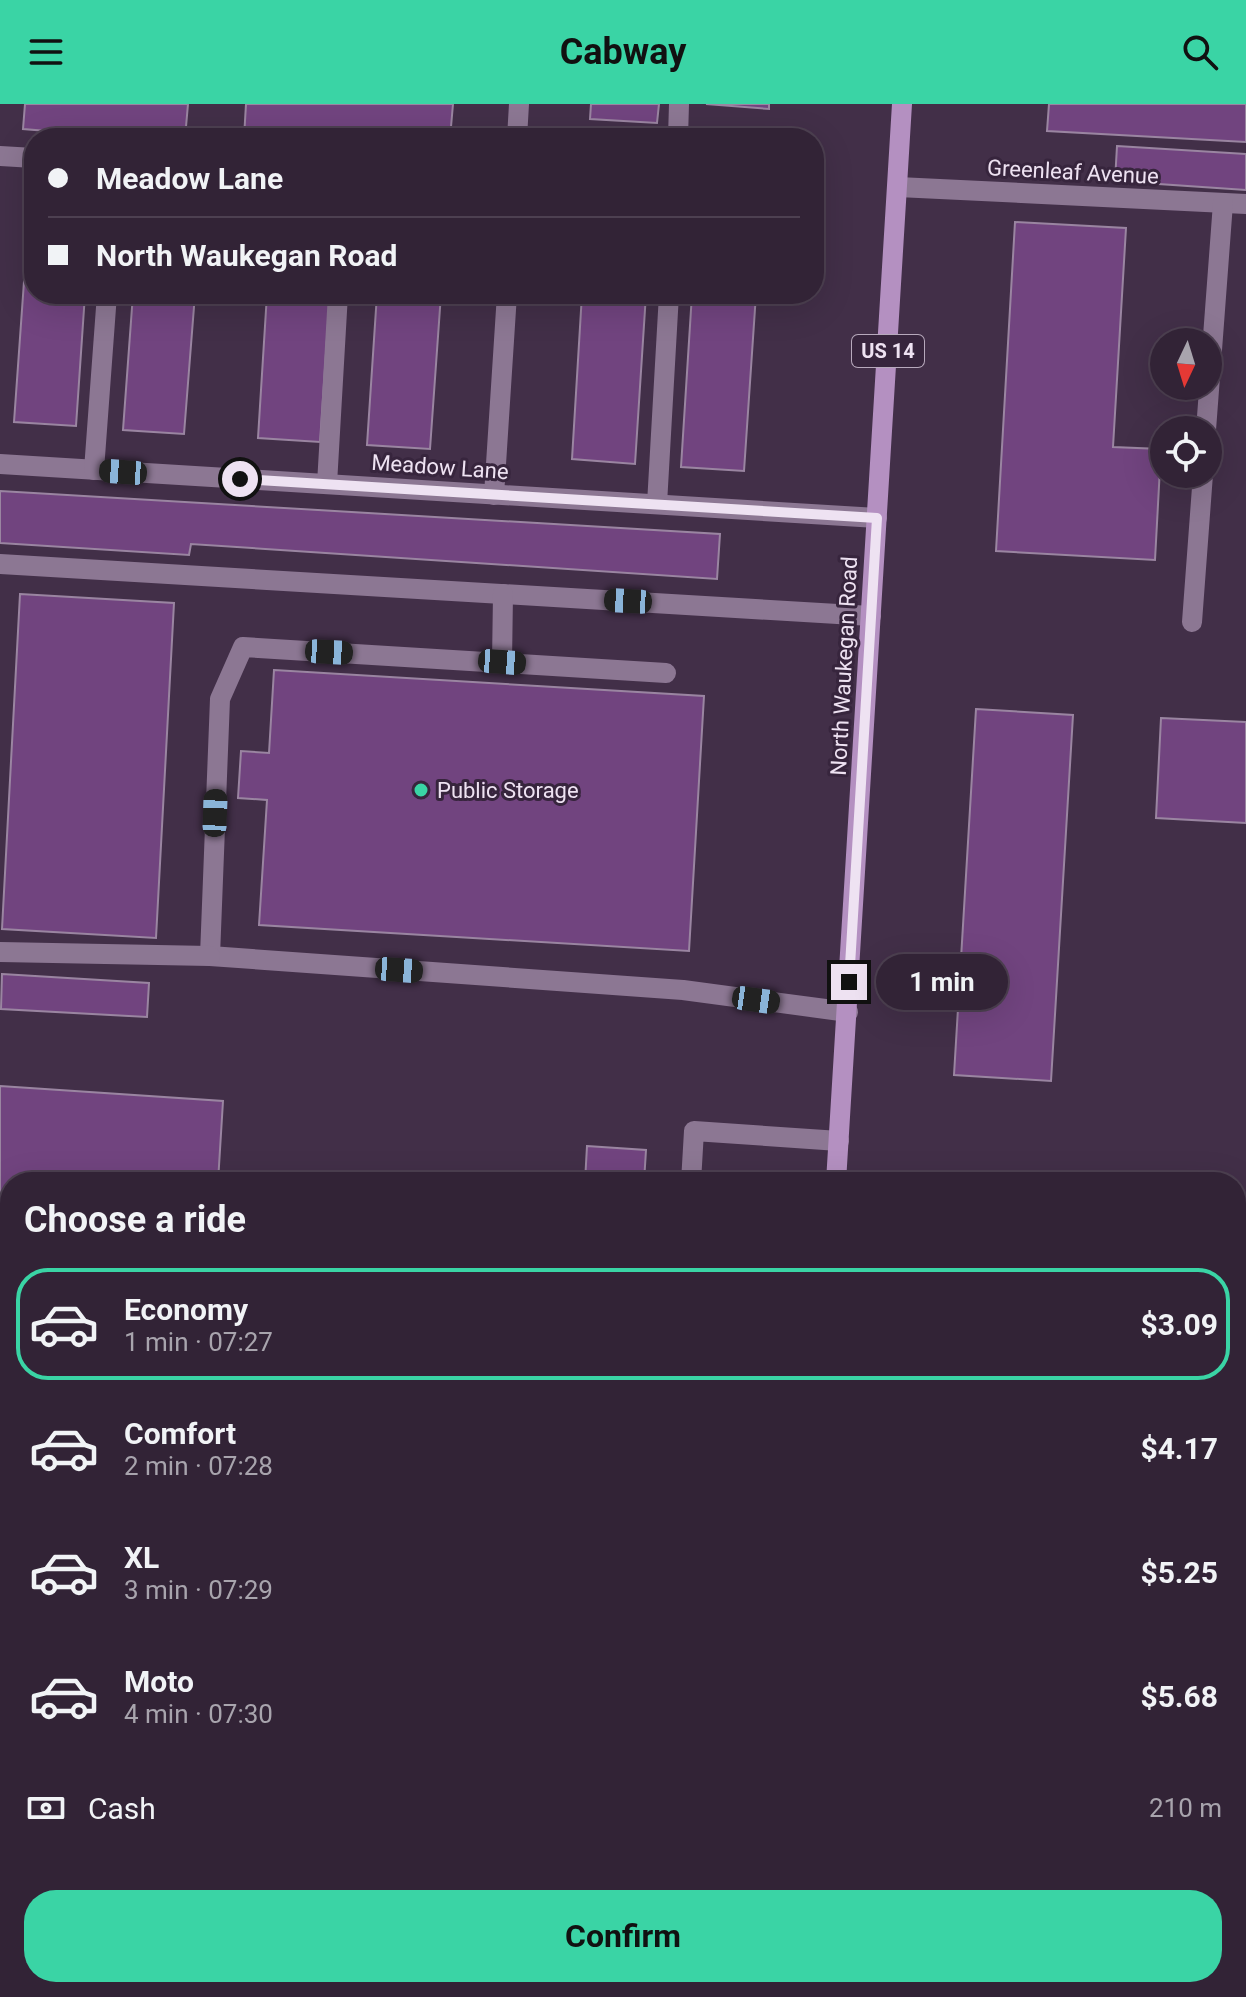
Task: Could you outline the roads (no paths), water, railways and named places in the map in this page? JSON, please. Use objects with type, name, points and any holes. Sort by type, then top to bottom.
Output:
[{"type":"main road","name":"North Waukegan Road","points":[[837,1172],[902,104]]},
{"type":"street","points":[[518,128],[519,104]]},
{"type":"street","points":[[678,128],[679,104]]},
{"type":"street","points":[[0,156],[24,157]]},
{"type":"street","name":"Greenleaf Avenue","points":[[898,187],[1246,204]]},
{"type":"street","points":[[1207,416],[1223,203]]},
{"type":"street","points":[[94,470],[106,304]]},
{"type":"street","points":[[327,484],[337,304]]},
{"type":"street","points":[[494,495],[506,304]]},
{"type":"street","points":[[657,504],[668,304]]},
{"type":"street","name":"Meadow Lane","points":[[0,464],[877,518]]},
{"type":"street","points":[[1192,622],[1202,488]]},
{"type":"street","points":[[0,564],[871,616]]},
{"type":"street","points":[[502,662],[503,594]]},
{"type":"street","points":[[210,956],[220,699],[243,647],[666,673]]},
{"type":"street","points":[[0,952],[210,956],[683,990],[848,1012]]},
{"type":"street","points":[[692,1172],[694,1131],[839,1141]]},
{"type":"place","name":"Public Storage","points":[[421,790]]}]
